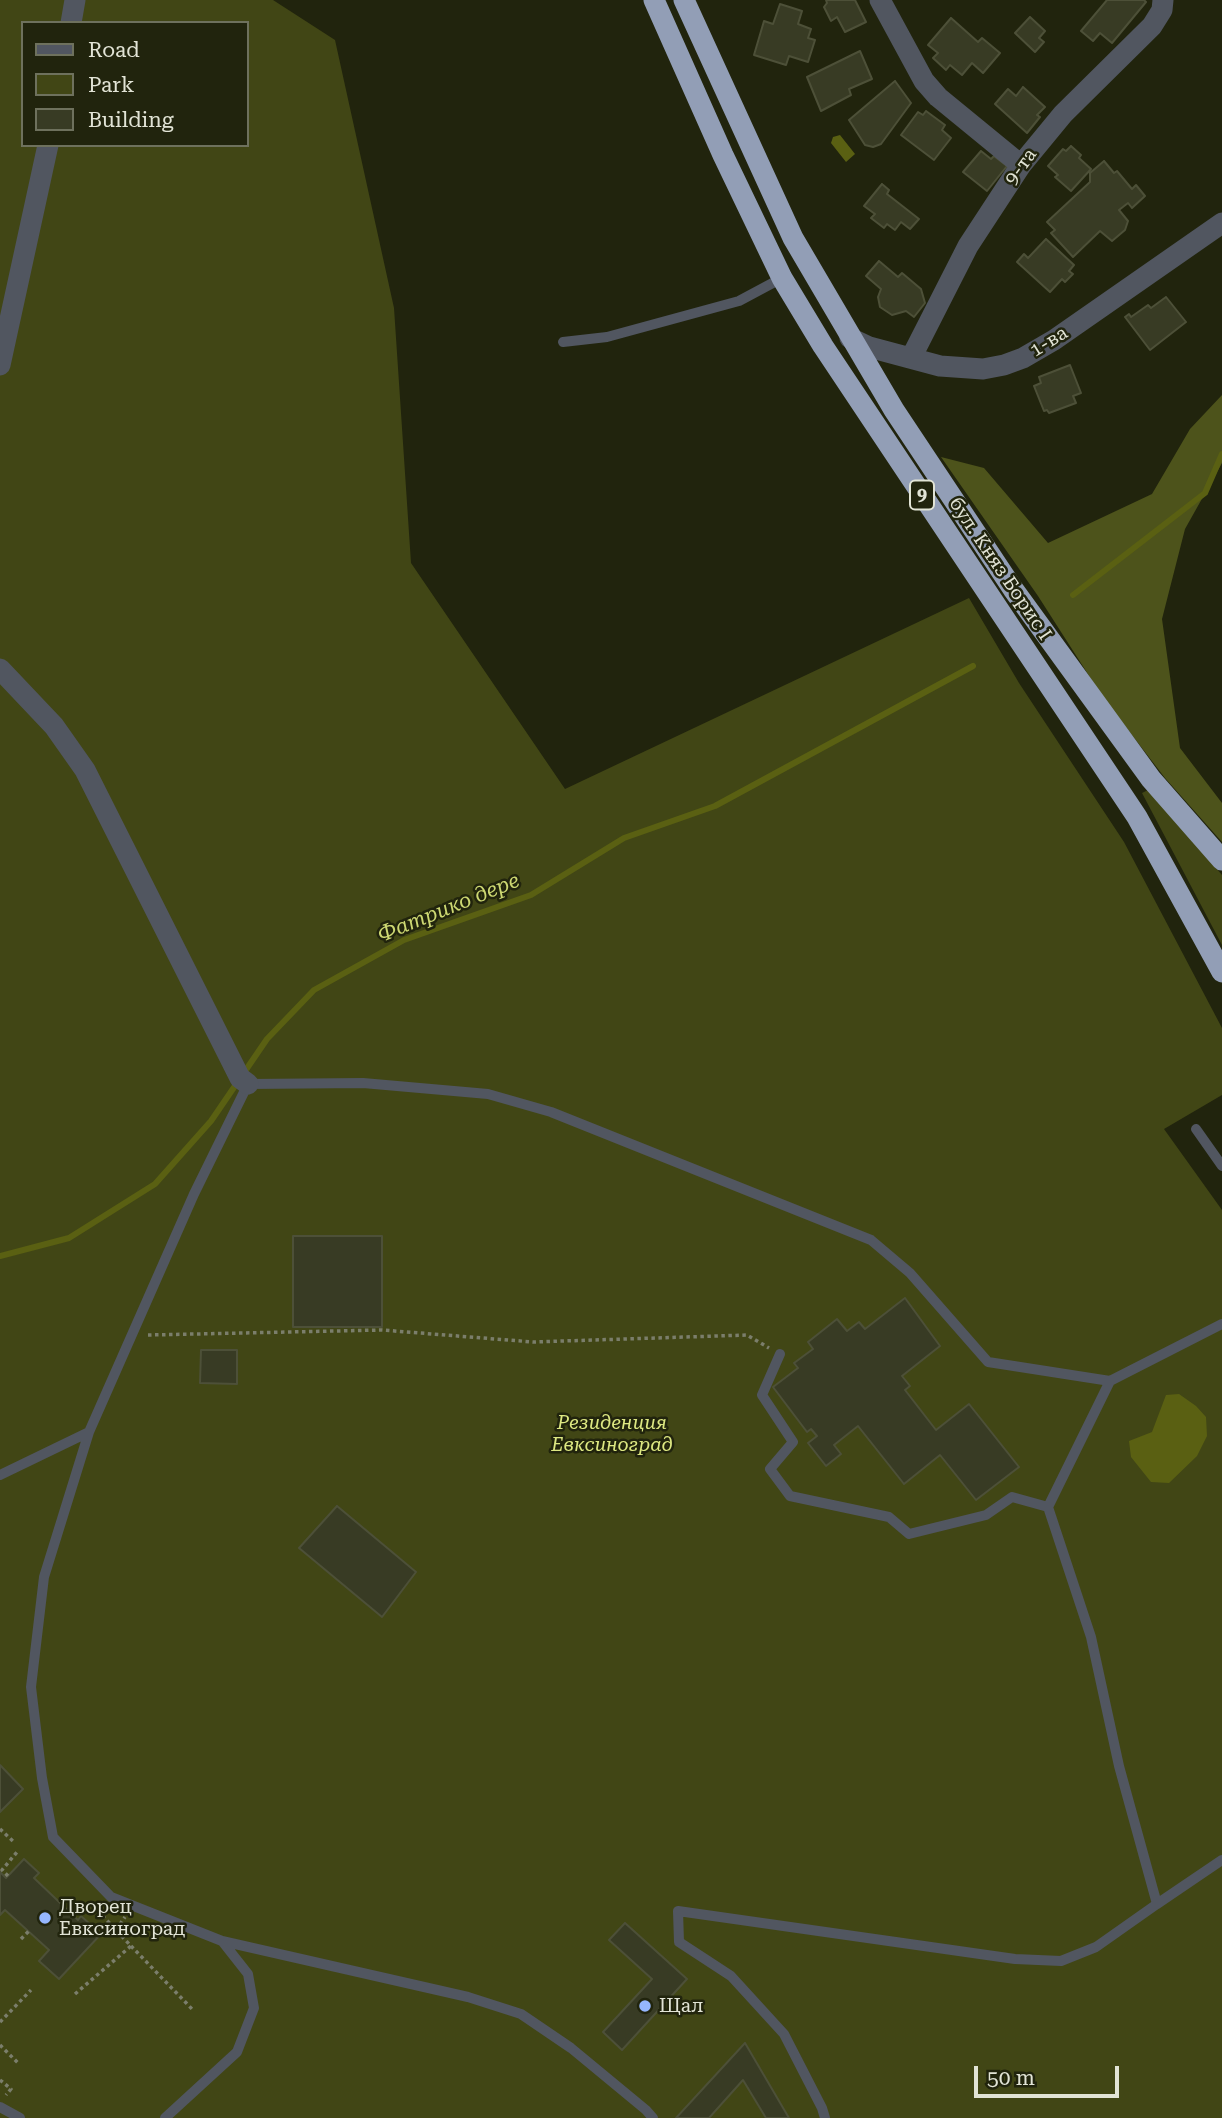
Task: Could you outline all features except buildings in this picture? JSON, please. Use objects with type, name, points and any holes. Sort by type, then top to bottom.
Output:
[{"type":"highway","name":"бул. Княз Борис I","points":[[654,0],[723,155],[782,278],[853,391],[1130,806],[1222,972]]},
{"type":"highway","name":"бул. Княз Борис I","points":[[684,0],[793,238],[850,338],[944,487],[1013,589],[1151,779],[1222,860]]},
{"type":"street","points":[[71,21],[75,0]]},
{"type":"street","points":[[880,0],[924,81],[938,97],[1021,165]]},
{"type":"street","name":"9-та","points":[[911,358],[968,246],[1021,165],[1063,114],[1152,26],[1162,10],[1163,0]]},
{"type":"street","points":[[0,365],[48,147]]},
{"type":"street","name":"1-ва","points":[[850,338],[869,347],[940,366],[973,369],[1004,365],[1023,358],[1054,340],[1222,223]]},
{"type":"street","points":[[0,669],[54,726],[85,770],[240,1078],[248,1084]]},
{"type":"lane","points":[[563,342],[607,337],[739,301],[782,278]]},
{"type":"lane","points":[[653,2118],[571,2048],[521,2014],[468,1997],[222,1941],[111,1897],[53,1837],[42,1778],[31,1687],[44,1577],[89,1432],[194,1194],[248,1084],[363,1083],[488,1094],[551,1112],[871,1240],[910,1272],[988,1362],[1110,1381],[1222,1324]]},
{"type":"lane","points":[[1196,1129],[1222,1166]]},
{"type":"lane","points":[[780,1354],[762,1395],[793,1442],[770,1469],[790,1496],[889,1517],[909,1534],[986,1515],[1012,1497],[1048,1507]]},
{"type":"lane","points":[[1110,1381],[1048,1507],[1091,1637],[1119,1766],[1157,1904]]},
{"type":"lane","points":[[0,1475],[89,1432]]},
{"type":"lane","points":[[825,2118],[784,2034],[731,1976],[678,1942],[678,1911],[1015,1959],[1061,1961],[1096,1947],[1222,1860]]},
{"type":"lane","points":[[165,2118],[237,2052],[254,2008],[248,1974],[222,1941]]},
{"type":"lane","points":[[0,2107],[20,2118]]},
{"type":"path","points":[[131,1336],[382,1329],[533,1342],[747,1335],[780,1354]]},
{"type":"path","points":[[0,1829],[15,1843]]},
{"type":"path","points":[[8,1876],[2,1870],[17,1852]]},
{"type":"path","points":[[98,1911],[192,2009]]},
{"type":"path","points":[[21,1939],[29,1931]]},
{"type":"path","points":[[75,1994],[131,1946]]},
{"type":"path","points":[[0,2022],[30,1990]]},
{"type":"path","points":[[0,2045],[19,2063]]},
{"type":"path","points":[[0,2080],[11,2089]]},
{"type":"green space","name":"Резиденция Евксиноград","points":[[0,0],[273,0],[335,40],[394,308],[411,563],[565,789],[969,598],[1019,683],[1124,842],[1222,1028],[1222,1095],[1164,1129],[1222,1210],[1222,2118],[0,2118]]},
{"type":"green space","points":[[1148,790],[1222,875],[1222,945],[1142,793]]},
{"type":"shaded area","points":[[840,135],[855,154],[846,162],[831,143],[833,137]]},
{"type":"shaded area","points":[[1222,395],[1222,463],[1185,529],[1162,619],[1180,748],[1222,803],[1222,842],[1165,778],[1102,696],[1038,596],[941,457],[984,468],[1048,543],[1152,494],[1190,429]]},
{"type":"shaded area","points":[[1179,1394],[1206,1417],[1207,1436],[1197,1456],[1169,1483],[1151,1482],[1131,1457],[1129,1441],[1152,1432],[1166,1395]]},
{"type":"waterway","name":"Фатрико дере","points":[[1073,595],[1205,493],[1222,454]]},
{"type":"waterway","name":"Фатрико дере","points":[[0,1256],[69,1238],[155,1184],[211,1121],[267,1039],[314,990],[404,940],[531,895],[624,838],[715,806],[973,666]]},
{"type":"place","name":"Дворец Евксиноград","points":[[45,1918]]},
{"type":"place","name":"Щал","points":[[645,2006]]}]
